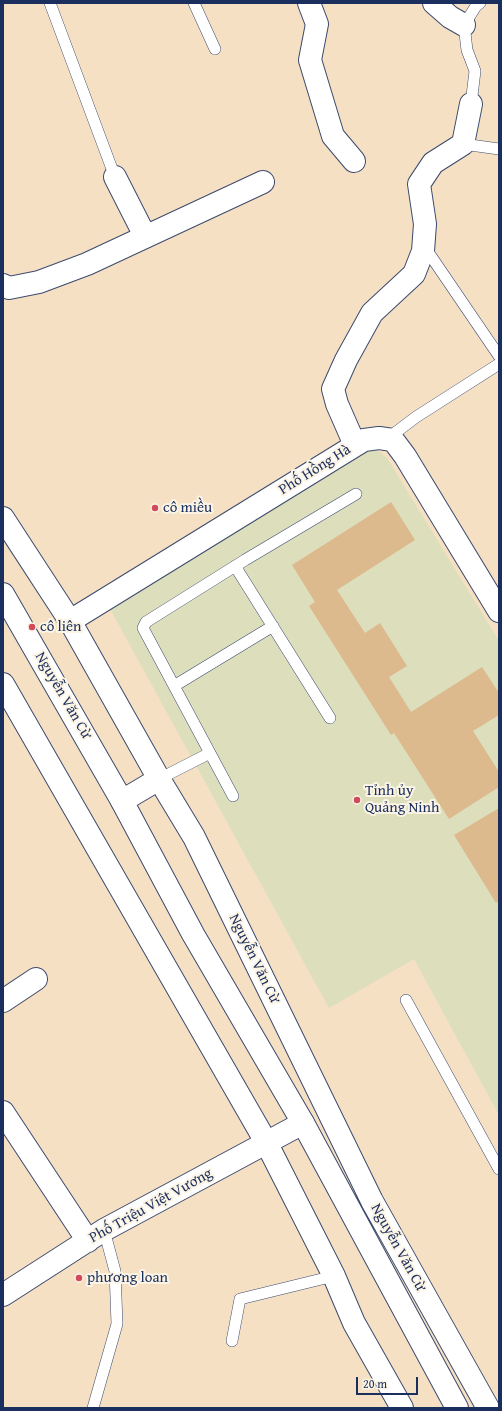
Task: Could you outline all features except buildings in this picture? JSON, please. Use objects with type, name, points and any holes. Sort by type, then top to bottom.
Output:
[{"type":"main road","points":[[309,3],[317,24],[310,60],[333,136],[354,161]]},
{"type":"main road","points":[[434,3],[450,18],[464,26]]},
{"type":"main road","points":[[355,446],[337,404],[333,389],[346,360],[372,313],[414,274],[423,251],[425,224],[419,184],[433,163],[463,144],[471,104]]},
{"type":"main road","points":[[115,177],[145,236]]},
{"type":"main road","points":[[3,285],[8,288],[39,282],[87,264],[262,182]]},
{"type":"main road","name":"Phố Hồng Hà","points":[[70,621],[364,440],[379,438],[387,439]]},
{"type":"main road","points":[[387,439],[393,440],[405,456],[499,610]]},
{"type":"main road","name":"Nguyễn Văn Cừ","points":[[3,518],[70,621],[159,779],[194,837],[372,1201],[488,1408]]},
{"type":"main road","name":"Nguyễn Văn Cừ","points":[[3,594],[122,801],[193,934],[303,1123],[457,1408]]},
{"type":"main road","points":[[5,691],[266,1142],[334,1276],[354,1323],[402,1408]]},
{"type":"main road","points":[[122,801],[159,779]]},
{"type":"main road","points":[[3,1001],[36,979]]},
{"type":"main road","points":[[3,1112],[96,1236]]},
{"type":"main road","name":"Phố Triệu Việt Vương","points":[[3,1295],[96,1236],[303,1123]]},
{"type":"lane","points":[[50,3],[115,177]]},
{"type":"lane","points":[[194,3],[215,49]]},
{"type":"lane","points":[[471,104],[475,71],[467,50],[464,26],[480,3]]},
{"type":"lane","points":[[463,144],[499,149]]},
{"type":"lane","points":[[423,245],[499,356]]},
{"type":"lane","points":[[387,439],[416,417],[499,364]]},
{"type":"lane","points":[[233,796],[143,628],[146,622],[235,566],[356,494]]},
{"type":"lane","points":[[235,566],[330,718]]},
{"type":"lane","points":[[174,686],[273,626]]},
{"type":"lane","points":[[159,779],[210,753]]},
{"type":"lane","points":[[406,1000],[499,1168]]},
{"type":"lane","points":[[93,1408],[117,1324],[115,1271],[96,1236]]},
{"type":"lane","points":[[232,1341],[240,1299],[334,1276]]},
{"type":"shaded area","name":"Tỉnh ủy Quảng Ninh","points":[[364,447],[377,450],[387,458],[499,641],[499,1115],[414,959],[329,1008],[109,607]]},
{"type":"place","name":"cô miều","points":[[155,508]]},
{"type":"place","name":"cô liên","points":[[32,627]]},
{"type":"place","name":"Tỉnh ủy Quảng Ninh","points":[[357,800]]},
{"type":"place","name":"phương loan","points":[[79,1278]]}]
